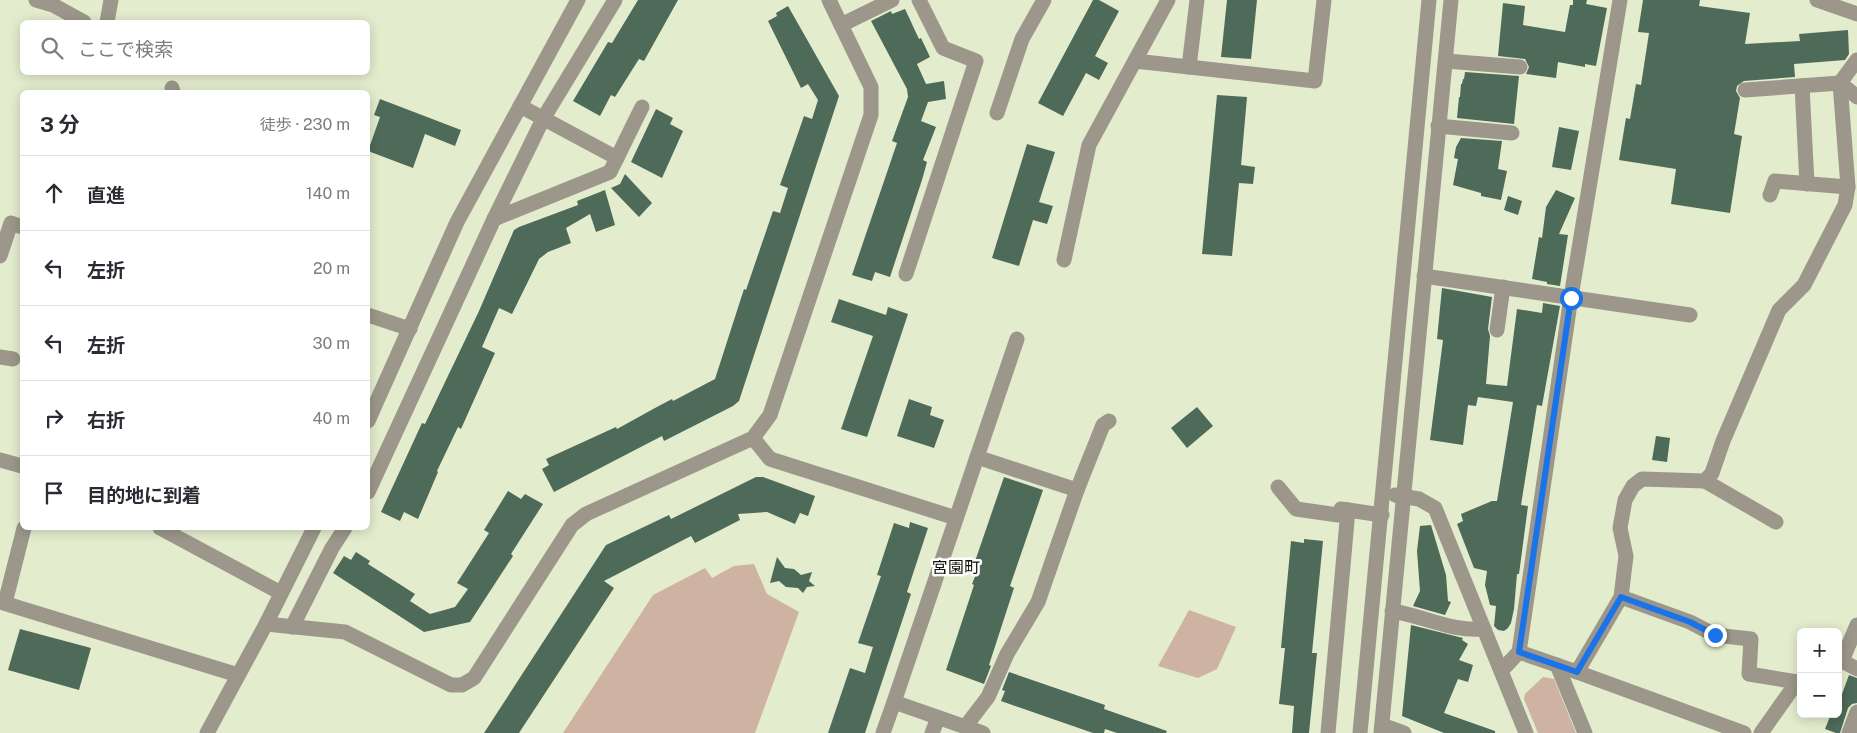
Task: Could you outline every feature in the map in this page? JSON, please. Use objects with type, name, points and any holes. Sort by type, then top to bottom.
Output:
[{"type":"street","points":[[36,0],[53,5],[80,20]]},
{"type":"street","points":[[108,20],[111,0]]},
{"type":"street","points":[[370,417],[457,222],[578,0]]},
{"type":"street","points":[[370,488],[494,219],[543,119],[615,0]]},
{"type":"street","points":[[266,624],[345,632],[451,686],[462,685],[474,678],[572,525],[586,514],[753,438],[770,414],[871,115],[871,87],[829,0]]},
{"type":"street","points":[[841,25],[892,0]]},
{"type":"street","points":[[906,274],[976,61],[943,48],[918,0]]},
{"type":"street","points":[[997,113],[1022,39],[1044,0]]},
{"type":"street","points":[[1064,260],[1089,145],[1168,0]]},
{"type":"street","points":[[1189,67],[1197,0]]},
{"type":"street","points":[[1135,60],[1315,81],[1324,0]]},
{"type":"street","points":[[1360,733],[1429,0]]},
{"type":"street","points":[[1404,733],[1382,729],[1451,0]]},
{"type":"street","points":[[1501,671],[1519,652],[1571,298],[1620,0]]},
{"type":"street","points":[[1817,0],[1857,14]]},
{"type":"street","points":[[1705,480],[1712,473],[1723,441],[1779,310],[1804,285],[1845,205],[1848,187],[1840,83],[1857,60]]},
{"type":"street","points":[[1446,61],[1520,67]]},
{"type":"street","points":[[1745,90],[1840,83],[1857,97]]},
{"type":"street","points":[[1802,86],[1807,184]]},
{"type":"street","points":[[520,106],[617,158]]},
{"type":"street","points":[[494,219],[610,172],[642,107]]},
{"type":"street","points":[[1438,126],[1512,133]]},
{"type":"street","points":[[1770,195],[1775,181],[1848,187]]},
{"type":"street","points":[[0,256],[11,223],[20,226]]},
{"type":"street","points":[[1424,276],[1690,315]]},
{"type":"street","points":[[1497,330],[1503,287]]},
{"type":"street","points":[[370,316],[410,329]]},
{"type":"street","points":[[883,733],[1017,339]]},
{"type":"street","points":[[965,727],[988,697],[1007,654],[1038,602],[1103,425],[1109,421]]},
{"type":"street","points":[[753,438],[770,459],[956,518]]},
{"type":"street","points":[[977,457],[1078,490]]},
{"type":"street","points":[[0,460],[20,465]]},
{"type":"street","points":[[1577,672],[1621,597],[1626,556],[1620,528],[1625,500],[1633,486],[1642,479],[1705,480],[1776,522]]},
{"type":"street","points":[[1278,487],[1296,509],[1338,516],[1341,509],[1382,515]]},
{"type":"street","points":[[1384,494],[1420,500],[1434,508],[1526,733]]},
{"type":"street","points":[[1328,733],[1348,510]]},
{"type":"street","points":[[23,530],[3,602],[238,675]]},
{"type":"street","points":[[164,530],[281,593]]},
{"type":"street","points":[[207,733],[266,624],[313,530]]},
{"type":"street","points":[[292,626],[332,548],[344,530]]},
{"type":"street","points":[[1621,597],[1690,622],[1715,635],[1751,639],[1749,674],[1797,681]]},
{"type":"street","points":[[1392,611],[1466,630],[1484,629]]},
{"type":"street","points":[[1842,658],[1857,625]]},
{"type":"street","points":[[1519,652],[1744,733]]},
{"type":"street","points":[[1842,663],[1857,669]]},
{"type":"street","points":[[1557,665],[1584,733]]},
{"type":"street","points":[[1761,733],[1797,684]]},
{"type":"street","points":[[894,702],[983,733]]},
{"type":"street","points":[[1849,733],[1857,712]]},
{"type":"street","points":[[932,733],[938,718]]},
{"type":"shaded area","points":[[754,564],[767,594],[799,612],[755,733],[563,733],[653,595],[705,568],[712,578],[734,566]]},
{"type":"shaded area","points":[[1189,610],[1236,627],[1217,669],[1198,678],[1158,666]]},
{"type":"shaded area","points":[[1543,677],[1554,679],[1576,733],[1538,733],[1524,699],[1525,694]]},
{"type":"building","points":[[638,0],[678,0],[644,61],[639,59],[615,97],[611,95],[600,116],[573,101],[608,42],[612,43]]},
{"type":"building","points":[[1093,0],[1099,0],[1119,11],[1095,56],[1108,63],[1099,80],[1086,73],[1063,116],[1038,103]]},
{"type":"building","points":[[1227,0],[1257,0],[1251,59],[1221,57]]},
{"type":"building","points":[[1573,0],[1587,0],[1586,4],[1607,8],[1596,66],[1585,64],[1585,67],[1558,62],[1556,78],[1526,74],[1529,67],[1525,59],[1498,56],[1503,3],[1525,6],[1523,25],[1565,32],[1570,5],[1573,5]]},
{"type":"building","points":[[1643,0],[1700,0],[1699,6],[1750,13],[1745,44],[1800,41],[1799,34],[1848,30],[1849,54],[1845,60],[1794,64],[1795,77],[1744,81],[1737,86],[1736,91],[1740,98],[1734,134],[1742,136],[1730,213],[1671,204],[1676,169],[1619,160],[1626,118],[1630,119],[1636,84],[1641,85],[1649,33],[1638,32]]},
{"type":"building","points":[[788,6],[839,96],[739,401],[733,406],[664,441],[662,436],[554,492],[542,469],[549,465],[546,459],[616,427],[617,429],[672,399],[673,401],[715,379],[744,289],[746,290],[773,211],[780,213],[788,188],[780,185],[804,116],[812,119],[818,100],[808,84],[801,88],[768,21],[777,16],[776,13]]},
{"type":"building","points":[[905,9],[930,57],[917,64],[926,84],[944,81],[946,99],[928,102],[921,121],[936,127],[923,160],[927,162],[922,180],[890,277],[875,272],[872,281],[852,275],[897,143],[892,141],[908,97],[907,89],[871,21],[891,11],[892,14]]},
{"type":"building","points":[[1465,72],[1519,76],[1514,124],[1457,118],[1461,84]]},
{"type":"building","points":[[1217,95],[1247,97],[1241,165],[1255,167],[1253,184],[1239,183],[1232,256],[1202,254]]},
{"type":"building","points":[[380,99],[461,130],[455,146],[425,134],[413,168],[370,152],[370,145],[380,117],[374,115]]},
{"type":"building","points":[[656,109],[673,118],[670,124],[683,131],[662,178],[631,162]]},
{"type":"building","points":[[1559,127],[1579,131],[1571,170],[1552,167]]},
{"type":"building","points":[[1461,138],[1502,141],[1498,169],[1507,171],[1501,200],[1481,196],[1481,193],[1453,185],[1458,159],[1454,158],[1456,147]]},
{"type":"building","points":[[1027,144],[1055,152],[1039,202],[1053,206],[1047,224],[1033,220],[1019,266],[992,258]]},
{"type":"building","points":[[625,174],[652,203],[639,217],[611,188],[620,184]]},
{"type":"building","points":[[605,190],[615,225],[596,232],[590,214],[566,228],[571,243],[548,252],[539,259],[512,314],[499,308],[482,347],[495,353],[461,429],[458,427],[437,471],[418,519],[404,512],[400,521],[381,512],[422,423],[425,424],[479,311],[514,230],[578,205],[577,201]]},
{"type":"building","points":[[1556,190],[1575,198],[1559,234],[1568,235],[1560,286],[1532,279],[1539,237],[1542,238],[1546,207]]},
{"type":"building","points":[[1508,196],[1522,201],[1518,215],[1504,210]]},
{"type":"building","points":[[1442,288],[1492,297],[1488,329],[1490,336],[1486,384],[1507,386],[1517,309],[1542,313],[1543,303],[1560,306],[1542,406],[1537,405],[1521,505],[1528,506],[1519,574],[1517,574],[1514,609],[1511,623],[1504,631],[1498,630],[1494,626],[1496,606],[1490,605],[1485,585],[1487,571],[1474,568],[1457,524],[1463,521],[1461,514],[1492,501],[1497,501],[1513,402],[1478,397],[1476,406],[1468,405],[1463,445],[1430,440],[1443,340],[1437,339]]},
{"type":"building","points":[[839,299],[886,315],[888,307],[908,314],[867,437],[841,429],[873,336],[831,322]]},
{"type":"building","points":[[909,399],[932,407],[930,415],[944,420],[934,448],[897,436]]},
{"type":"building","points":[[1197,407],[1213,426],[1187,448],[1171,428]]},
{"type":"building","points":[[1656,436],[1670,438],[1667,462],[1652,460]]},
{"type":"building","points":[[756,477],[763,477],[815,496],[808,516],[800,513],[795,524],[767,512],[738,514],[740,520],[695,543],[691,536],[604,581],[614,588],[519,733],[484,733],[606,545],[669,515],[671,519]]},
{"type":"building","points":[[1004,477],[1043,490],[1010,586],[1014,588],[984,684],[946,670],[974,585],[972,584],[976,574],[971,573]]},
{"type":"building","points":[[508,491],[521,499],[525,494],[543,504],[511,554],[513,556],[470,622],[424,632],[333,573],[344,556],[351,560],[356,552],[370,561],[368,564],[415,594],[410,601],[430,614],[455,607],[468,589],[457,583],[489,533],[484,530]]},
{"type":"building","points":[[910,522],[928,528],[907,592],[911,594],[865,733],[828,733],[850,668],[865,673],[873,647],[858,643],[881,576],[877,575],[894,523],[909,528]]},
{"type":"building","points":[[1431,525],[1446,575],[1448,601],[1451,602],[1445,615],[1413,606],[1420,591],[1417,551],[1420,526]]},
{"type":"building","points":[[1304,539],[1323,541],[1312,653],[1317,653],[1309,733],[1292,733],[1294,706],[1279,704],[1285,648],[1281,648],[1291,541],[1304,543]]},
{"type":"building","points":[[777,557],[785,568],[794,569],[801,575],[812,572],[809,581],[815,586],[807,587],[803,593],[798,588],[786,587],[779,581],[770,583]]},
{"type":"building","points":[[1411,625],[1463,638],[1462,640],[1468,644],[1459,660],[1473,665],[1468,682],[1458,679],[1444,713],[1495,731],[1495,733],[1444,733],[1402,716]]},
{"type":"building","points":[[20,629],[91,648],[79,690],[8,670]]},
{"type":"building","points":[[1009,672],[1105,705],[1104,709],[1167,731],[1166,733],[1117,733],[1105,729],[1104,733],[1093,733],[1001,701],[1005,691],[1002,690]]},
{"type":"building","points":[[1849,675],[1857,678],[1857,703],[1852,704],[1848,708],[1840,733],[1836,733],[1825,729],[1829,718],[1842,718],[1842,694]]},
{"type":"district","name":"宮園町","points":[[956,567]]},
{"type":"route","points":[[1571,298],[1519,652],[1577,672],[1621,597],[1690,622],[1715,635]]}]
